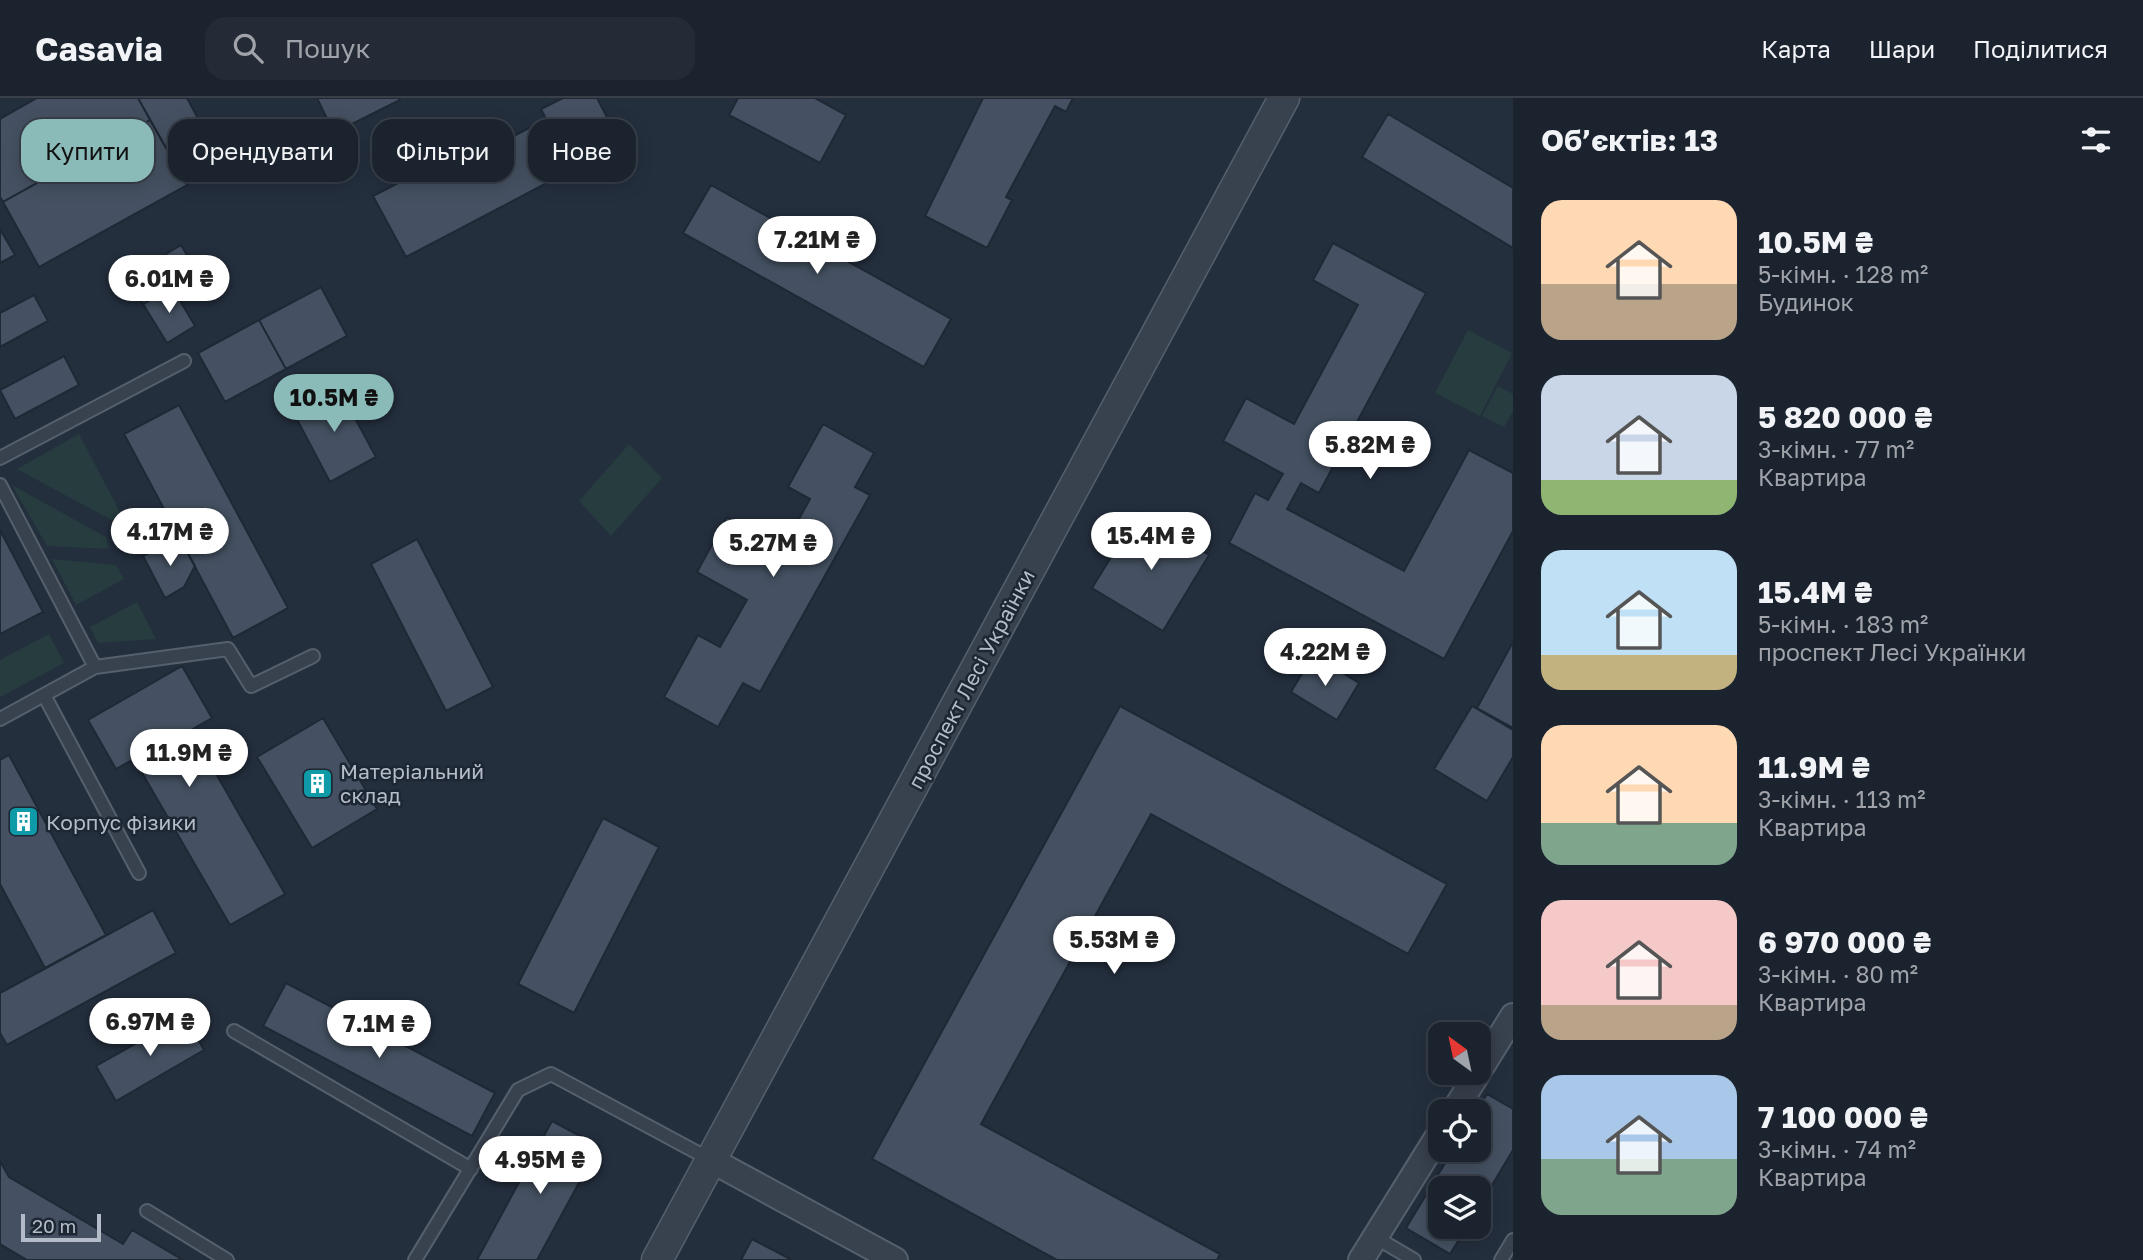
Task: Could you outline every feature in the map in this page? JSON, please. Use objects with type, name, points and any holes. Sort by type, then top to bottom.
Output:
[{"type":"street","name":"проспект Лесі Українки","points":[[657,1260],[1284,98]]},
{"type":"street","points":[[1491,1052],[1513,1017]]},
{"type":"street","points":[[1361,1260],[1428,1152]]},
{"type":"street","points":[[711,1160],[895,1260]]},
{"type":"lane","points":[[0,458],[184,361]]},
{"type":"lane","points":[[0,485],[95,667]]},
{"type":"lane","points":[[0,719],[95,667],[228,649],[251,686],[313,656]]},
{"type":"lane","points":[[44,695],[139,873]]},
{"type":"lane","points":[[233,1031],[471,1169]]},
{"type":"lane","points":[[415,1260],[517,1090],[551,1074],[711,1160]]},
{"type":"lane","points":[[146,1211],[228,1260]]},
{"type":"lane","points":[[1375,1237],[1415,1260]]},
{"type":"lane","points":[[1506,1258],[1513,1240]]},
{"type":"green space","points":[[1468,330],[1512,353],[1480,416],[1435,393]]},
{"type":"green space","points":[[1498,386],[1513,394],[1513,411],[1504,427],[1482,416]]},
{"type":"green space","points":[[79,434],[122,516],[113,521],[17,469]]},
{"type":"green space","points":[[629,444],[662,478],[611,536],[579,501]]},
{"type":"green space","points":[[12,485],[106,537],[109,549],[47,546]]},
{"type":"green space","points":[[52,559],[116,565],[124,579],[76,605]]},
{"type":"green space","points":[[137,602],[156,639],[98,643],[90,627]]},
{"type":"green space","points":[[49,634],[64,663],[0,697],[0,660]]},
{"type":"building","points":[[37,98],[138,98],[149,119],[21,119],[21,182],[39,182],[3,202],[0,197],[0,119]]},
{"type":"building","points":[[138,98],[187,98],[198,119],[168,119],[168,151],[154,126],[154,119],[150,119]]},
{"type":"building","points":[[317,98],[400,100],[358,121],[327,119]]},
{"type":"building","points":[[563,98],[597,98],[608,119],[546,119],[541,109]]},
{"type":"building","points":[[738,98],[815,98],[846,115],[820,163],[729,115]]},
{"type":"building","points":[[983,98],[1073,98],[1066,112],[1055,106],[1006,197],[1012,200],[987,248],[925,216]]},
{"type":"building","points":[[1388,114],[1513,188],[1513,248],[1362,157]]},
{"type":"building","points":[[154,127],[168,152],[168,182],[185,182],[187,185],[39,267],[3,202],[39,182],[154,182]]},
{"type":"building","points":[[528,129],[528,182],[549,182],[406,257],[373,196],[400,182],[514,182],[514,136]]},
{"type":"building","points":[[711,185],[951,319],[924,367],[683,233]]},
{"type":"building","points":[[0,229],[15,255],[0,263]]},
{"type":"building","points":[[1333,243],[1426,293],[1319,493],[1301,483],[1287,509],[1404,571],[1469,450],[1513,473],[1513,531],[1444,659],[1229,543],[1255,493],[1268,500],[1283,474],[1223,441],[1246,398],[1294,424],[1358,305],[1313,280]]},
{"type":"building","points":[[181,245],[197,272],[143,304],[128,277]]},
{"type":"building","points":[[172,287],[195,326],[167,343],[143,304]]},
{"type":"building","points":[[321,287],[347,336],[286,369],[259,320]]},
{"type":"building","points":[[34,295],[48,321],[0,347],[0,313]]},
{"type":"building","points":[[259,320],[286,369],[225,402],[198,353]]},
{"type":"building","points":[[64,356],[79,385],[15,419],[0,390]]},
{"type":"building","points":[[337,385],[376,457],[330,482],[292,410]]},
{"type":"building","points":[[179,405],[288,608],[233,638],[124,434]]},
{"type":"building","points":[[823,424],[874,453],[855,487],[870,495],[760,692],[743,683],[718,727],[664,697],[698,635],[720,647],[747,600],[697,572],[727,517],[783,548],[810,499],[788,487]]},
{"type":"building","points":[[1139,512],[1209,555],[1163,631],[1092,588]]},
{"type":"building","points":[[0,530],[43,612],[0,634]]},
{"type":"building","points":[[417,539],[493,687],[446,711],[371,564]]},
{"type":"building","points":[[164,545],[185,548],[195,566],[184,587],[165,598],[143,556]]},
{"type":"building","points":[[1513,642],[1513,728],[1477,708]]},
{"type":"building","points":[[1313,655],[1359,683],[1337,720],[1291,692]]},
{"type":"building","points":[[182,666],[212,718],[191,730],[285,894],[230,925],[134,759],[116,769],[88,720]]},
{"type":"building","points":[[1120,706],[1447,884],[1408,954],[1151,814],[981,1124],[1220,1254],[1217,1260],[1057,1260],[872,1159]]},
{"type":"building","points":[[1472,706],[1513,730],[1513,757],[1487,801],[1434,769]]},
{"type":"building","name":"Матеріальний склад","points":[[323,718],[377,809],[312,848],[257,757]]},
{"type":"building","name":"Корпус фізики","points":[[9,755],[106,935],[45,968],[0,884],[0,760]]},
{"type":"building","points":[[603,818],[659,847],[574,1013],[518,984]]},
{"type":"building","points":[[153,910],[176,953],[7,1045],[0,1033],[0,993]]},
{"type":"building","points":[[286,983],[495,1093],[472,1136],[263,1026]]},
{"type":"building","points":[[185,1016],[204,1050],[116,1101],[96,1066]]},
{"type":"building","points":[[1487,1094],[1513,1109],[1513,1150],[1491,1187],[1491,1176],[1437,1176],[1446,1162],[1491,1162],[1491,1099],[1484,1099]]},
{"type":"building","points":[[552,1121],[599,1146],[537,1260],[477,1260]]},
{"type":"building","points":[[0,1161],[9,1177],[123,1244],[132,1230],[183,1260],[27,1260],[0,1244]]},
{"type":"building","points":[[1428,1191],[1428,1239],[1459,1239],[1450,1254],[1406,1228]]},
{"type":"building","points":[[752,1239],[792,1260],[741,1260]]},
{"type":"place","name":"Матеріальний склад","points":[[317,783]]},
{"type":"place","name":"Корпус фізики","points":[[23,822]]}]
